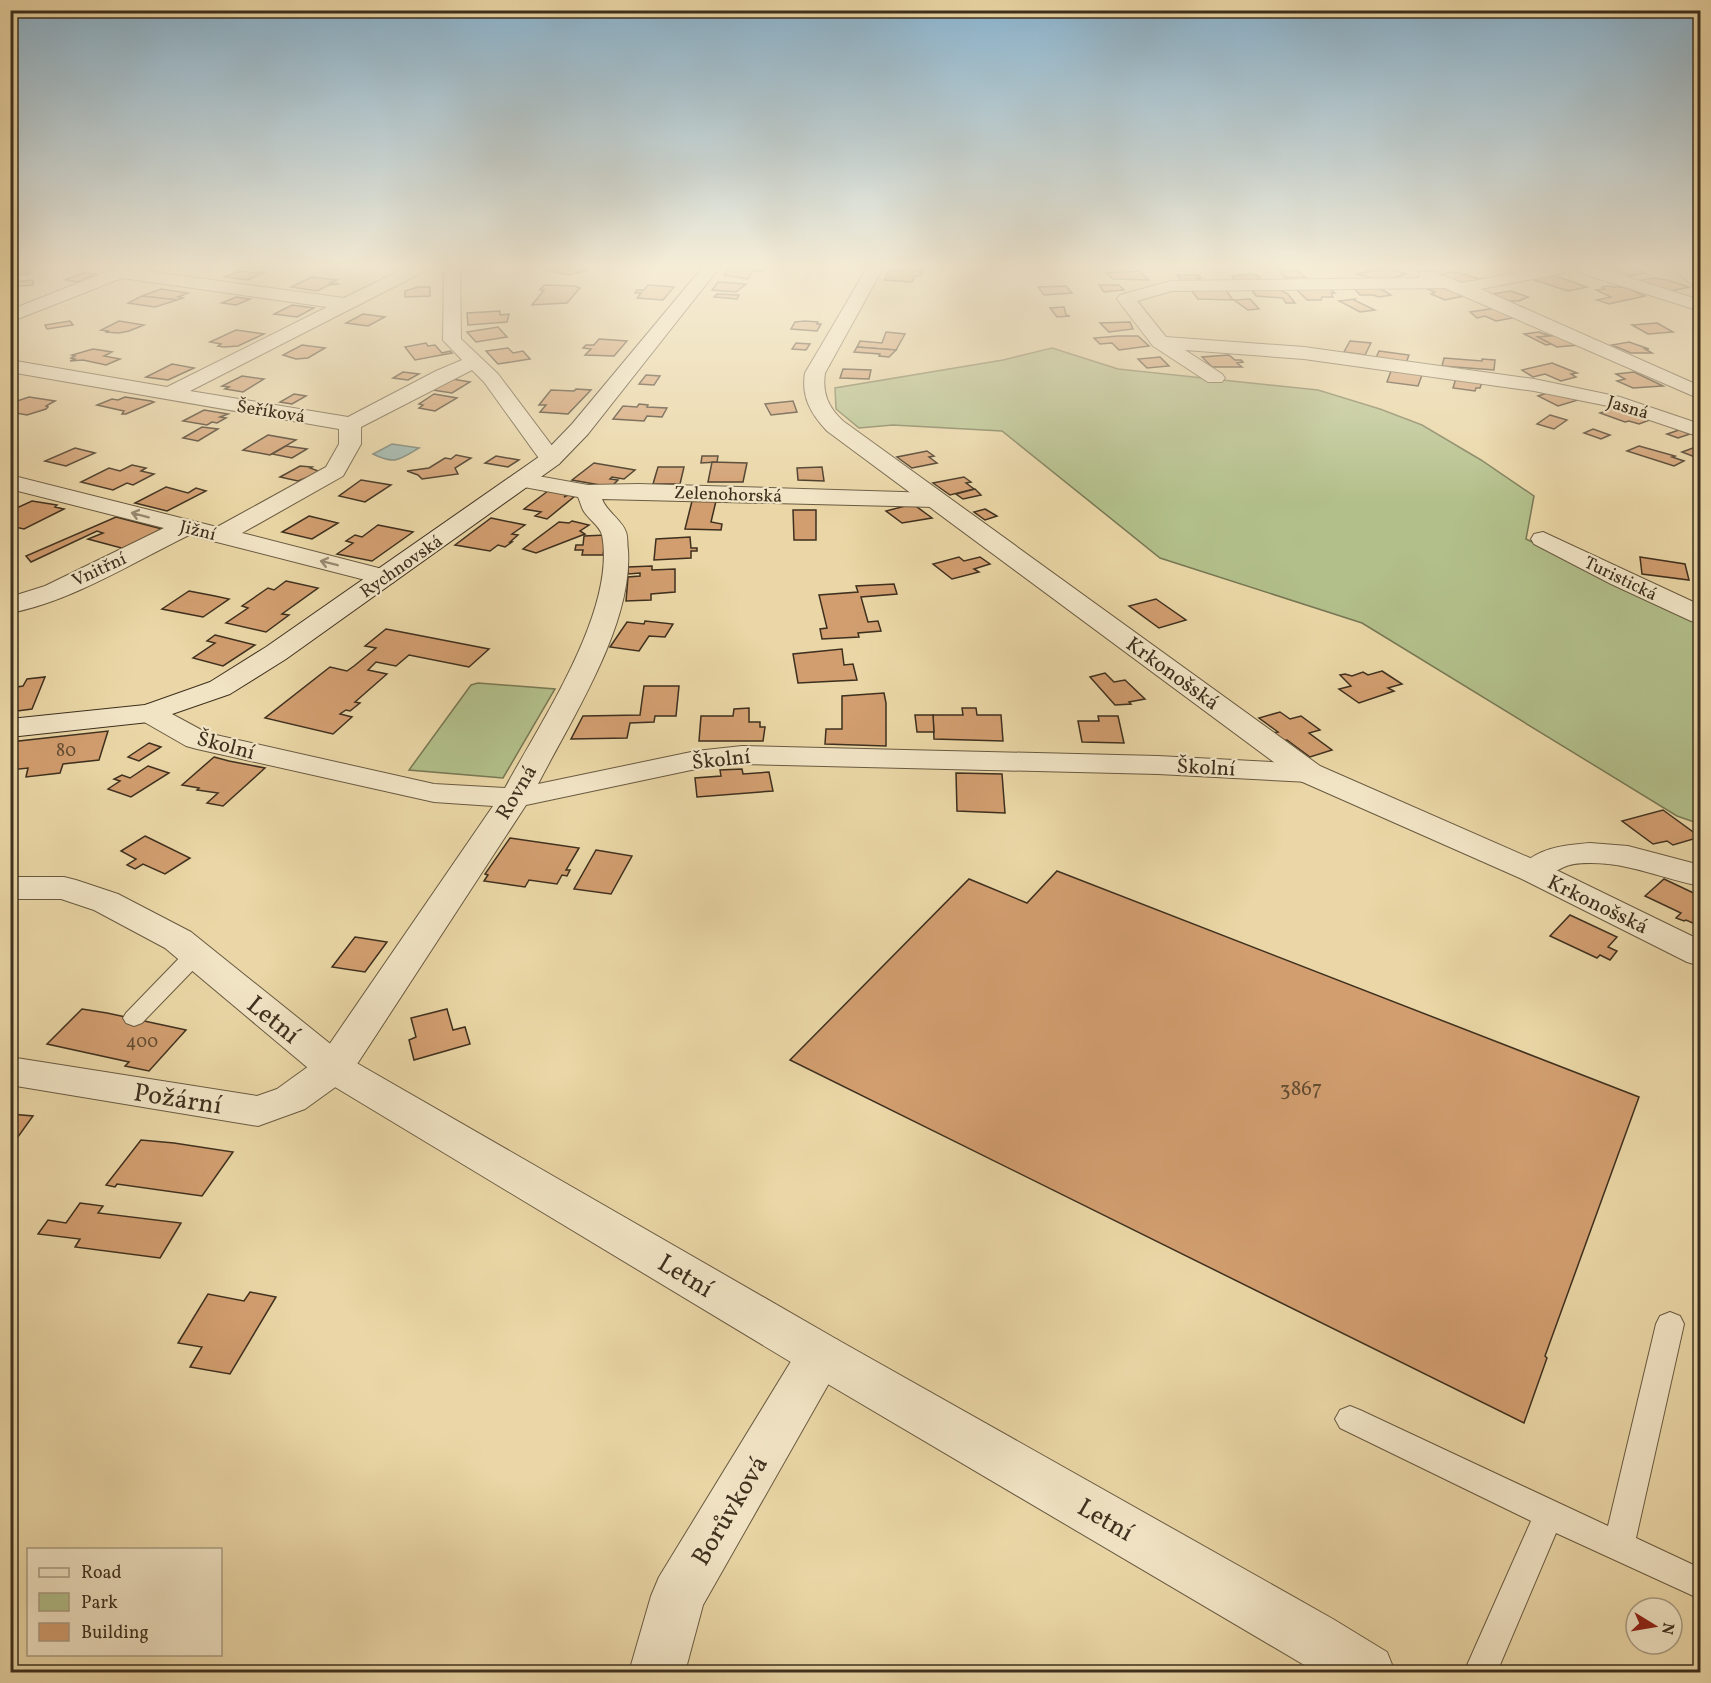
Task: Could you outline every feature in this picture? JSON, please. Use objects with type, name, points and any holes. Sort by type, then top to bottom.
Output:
[{"type":"street","points":[[168,394],[262,347]]},
{"type":"street","points":[[459,347],[491,378],[551,459]]},
{"type":"street","name":"Rychnovská","points":[[10,728],[149,713],[220,688],[276,653],[551,459],[580,429],[647,347]]},
{"type":"street","name":"Krkonošská","points":[[829,347],[819,364],[813,382],[820,410],[835,426],[1309,773],[1534,872],[1701,954]]},
{"type":"street","points":[[1167,347],[1215,378]]},
{"type":"street","name":"Jasná","points":[[1219,347],[1304,353],[1534,385],[1613,401],[1701,431]]},
{"type":"street","points":[[1595,347],[1701,393]]},
{"type":"street","points":[[219,536],[335,471],[350,444],[350,424],[451,369],[475,362]]},
{"type":"street","name":"Šeříková","points":[[10,366],[350,424]]},
{"type":"street","name":"Zelenohorská","points":[[521,480],[588,492],[639,491],[935,500]]},
{"type":"street","name":"Jižní","points":[[10,482],[385,577]]},
{"type":"street","name":"Rovná","points":[[334,1068],[515,798],[595,647],[610,604],[616,564],[614,532],[596,510],[588,492]]},
{"type":"street","name":"Vnitřní","points":[[10,605],[26,602],[54,591],[185,527]]},
{"type":"street","name":"Turistická","points":[[1543,539],[1620,579],[1701,615]]},
{"type":"street","name":"Školní","points":[[149,713],[197,741],[434,793],[515,798],[696,760],[742,755],[1158,765],[1309,773]]},
{"type":"street","points":[[1534,872],[1552,859],[1591,853],[1636,857],[1701,876]]},
{"type":"street","name":"Letní","points":[[10,888],[64,888],[106,902],[178,940],[334,1068],[821,1355],[1367,1672]]},
{"type":"street","name":"Požární","points":[[10,1071],[258,1111],[291,1099],[334,1068]]},
{"type":"street","name":"Borůvková","points":[[657,1672],[678,1596],[821,1355]]},
{"type":"lane","points":[[134,1018],[195,955]]},
{"type":"lane","points":[[1619,1546],[1670,1324]]},
{"type":"lane","points":[[1350,1419],[1701,1584]]},
{"type":"lane","points":[[1480,1672],[1549,1514]]},
{"type":"green space","points":[[1052,348],[1118,369],[1318,390],[1380,409],[1422,425],[1481,460],[1534,496],[1526,539],[1700,622],[1700,824],[1677,816],[1362,623],[1160,558],[1002,431],[893,425],[859,428],[836,409],[835,388],[1003,360]]},
{"type":"green space","points":[[478,683],[555,689],[503,778],[409,770],[471,685]]},
{"type":"water","points":[[392,444],[419,448],[397,460],[373,454]]},
{"type":"building","points":[[299,347],[325,348],[308,358],[296,359],[283,355]]},
{"type":"building","points":[[405,347],[436,347],[442,353],[450,351],[452,353],[415,360]]},
{"type":"building","points":[[622,347],[614,356],[585,355],[591,349],[583,348]]},
{"type":"building","points":[[794,347],[808,347],[806,350],[792,349]]},
{"type":"building","points":[[857,347],[898,347],[896,350]]},
{"type":"building","points":[[857,347],[896,350],[889,357],[854,352]]},
{"type":"building","points":[[1116,347],[1145,347],[1119,350]]},
{"type":"building","points":[[1347,347],[1369,347],[1365,355],[1344,352]]},
{"type":"building","points":[[1616,347],[1642,347],[1652,353],[1631,353]]},
{"type":"building","points":[[508,348],[513,353],[523,351],[530,359],[498,364],[486,351]]},
{"type":"building","points":[[93,349],[112,352],[104,356],[120,359],[106,365],[83,360],[70,361],[75,359],[71,358],[75,356],[72,355]]},
{"type":"building","points":[[1379,351],[1409,355],[1406,363],[1376,358]]},
{"type":"building","points":[[1229,355],[1235,360],[1241,360],[1243,362],[1237,363],[1242,367],[1212,367],[1202,357]]},
{"type":"building","points":[[1160,357],[1169,366],[1147,368],[1138,359]]},
{"type":"building","points":[[1444,358],[1495,360],[1494,370],[1442,366]]},
{"type":"building","points":[[1552,363],[1577,373],[1571,374],[1576,377],[1561,381],[1545,374],[1533,377],[1522,370]]},
{"type":"building","points":[[172,364],[194,368],[168,380],[146,377]]},
{"type":"building","points":[[843,369],[871,370],[869,379],[840,378]]},
{"type":"building","points":[[1391,371],[1422,375],[1418,386],[1387,382]]},
{"type":"building","points":[[403,372],[419,374],[408,380],[393,378]]},
{"type":"building","points":[[1634,372],[1663,386],[1633,388],[1617,381],[1625,379],[1616,374]]},
{"type":"building","points":[[646,375],[660,376],[654,385],[639,384]]},
{"type":"building","points":[[242,376],[264,379],[243,392],[225,389],[229,387],[222,386]]},
{"type":"building","points":[[1456,378],[1482,382],[1480,388],[1476,388],[1475,391],[1453,388]]},
{"type":"building","points":[[452,379],[470,382],[452,393],[433,390]]},
{"type":"building","points":[[576,389],[591,390],[568,414],[540,412],[546,405],[539,405],[551,390],[574,391]]},
{"type":"building","points":[[1553,391],[1578,400],[1558,406],[1538,396]]},
{"type":"building","points":[[294,394],[306,396],[292,404],[280,402]]},
{"type":"building","points":[[434,394],[457,398],[435,411],[419,408],[423,405],[419,404]]},
{"type":"building","points":[[29,397],[55,401],[46,406],[48,407],[46,409],[27,415],[10,412],[11,403]]},
{"type":"building","points":[[125,397],[154,402],[126,414],[122,414],[124,411],[97,405]]},
{"type":"building","points":[[793,401],[797,412],[771,415],[765,404]]},
{"type":"building","points":[[639,404],[648,405],[647,407],[667,408],[662,417],[647,416],[644,421],[613,419],[623,406],[637,407]]},
{"type":"building","points":[[1620,406],[1655,418],[1639,424],[1625,422],[1600,413]]},
{"type":"building","points":[[204,410],[228,414],[220,417],[226,418],[217,423],[212,422],[207,425],[183,421]]},
{"type":"building","points":[[1550,415],[1567,420],[1554,429],[1537,424]]},
{"type":"building","points":[[202,427],[218,429],[198,441],[183,438]]},
{"type":"building","points":[[1593,429],[1610,435],[1601,439],[1584,433]]},
{"type":"building","points":[[1679,430],[1690,434],[1678,438],[1667,434]]},
{"type":"building","points":[[268,435],[296,440],[270,455],[243,450]]},
{"type":"building","points":[[1700,444],[1700,459],[1682,452],[1693,448]]},
{"type":"building","points":[[286,446],[307,449],[292,458],[272,454]]},
{"type":"building","points":[[1639,446],[1675,456],[1672,457],[1684,461],[1674,466],[1627,451]]},
{"type":"building","points":[[75,448],[95,453],[66,466],[45,461]]},
{"type":"building","points":[[927,451],[934,456],[929,457],[937,463],[912,468],[897,457]]},
{"type":"building","points":[[456,455],[471,458],[455,468],[458,474],[422,479],[407,471],[429,468],[445,458],[451,459]]},
{"type":"building","points":[[496,456],[519,460],[508,467],[485,463]]},
{"type":"building","points":[[702,456],[718,456],[717,462],[701,463]]},
{"type":"building","points":[[712,462],[747,463],[743,482],[708,482]]},
{"type":"building","points":[[594,463],[635,470],[624,479],[612,477],[610,479],[618,480],[611,487],[572,480]]},
{"type":"building","points":[[132,465],[146,468],[141,471],[154,474],[133,485],[127,483],[113,490],[81,482],[109,468],[120,471]]},
{"type":"building","points":[[300,466],[312,467],[310,468],[321,472],[298,481],[280,477]]},
{"type":"building","points":[[658,467],[684,467],[680,484],[653,484]]},
{"type":"building","points":[[822,467],[824,481],[798,480],[797,468]]},
{"type":"building","points":[[964,477],[971,482],[966,483],[974,489],[950,495],[933,483]]},
{"type":"building","points":[[361,480],[391,485],[365,502],[339,496]]},
{"type":"building","points":[[166,487],[188,493],[196,488],[206,491],[167,511],[135,503]]},
{"type":"building","points":[[975,489],[981,495],[963,499],[956,494]]},
{"type":"building","points":[[548,491],[567,494],[564,497],[575,496],[547,519],[535,516],[541,512],[524,509]]},
{"type":"building","points":[[32,501],[57,505],[55,507],[64,509],[24,529],[10,526],[10,511]]},
{"type":"building","points":[[692,501],[716,501],[711,522],[722,524],[721,530],[685,529]]},
{"type":"building","points":[[913,504],[932,518],[902,523],[886,511]]},
{"type":"building","points":[[985,509],[997,516],[985,520],[974,512]]},
{"type":"building","points":[[793,510],[816,510],[816,540],[794,540]]},
{"type":"building","points":[[309,516],[338,523],[312,539],[282,532]]},
{"type":"building","points":[[116,517],[162,529],[125,549],[88,539],[103,533],[97,531],[31,562],[26,556]]},
{"type":"building","points":[[491,518],[525,525],[512,534],[518,535],[505,547],[498,545],[490,551],[455,545]]},
{"type":"building","points":[[572,521],[589,525],[580,531],[585,534],[536,553],[523,549],[559,522]]},
{"type":"building","points":[[378,525],[413,532],[372,561],[337,554],[353,543],[346,541],[355,535],[362,537]]},
{"type":"building","points":[[606,535],[603,555],[582,555],[583,550],[575,550],[576,545],[583,545],[584,536]]},
{"type":"building","points":[[690,537],[691,548],[697,548],[697,551],[691,551],[691,558],[654,560],[656,539]]},
{"type":"building","points":[[959,557],[964,561],[980,557],[990,564],[974,569],[979,572],[952,579],[933,564]]},
{"type":"building","points":[[1640,557],[1685,564],[1689,580],[1642,574]]},
{"type":"building","points":[[652,566],[652,570],[675,569],[675,592],[651,594],[651,600],[626,601],[628,577],[640,576],[640,573],[628,574],[628,567]]},
{"type":"building","points":[[286,581],[318,588],[282,614],[289,615],[266,632],[226,623],[248,608],[242,606],[268,588],[274,590]]},
{"type":"building","points":[[894,584],[897,594],[861,597],[868,622],[878,621],[881,631],[858,633],[859,637],[822,639],[820,629],[827,628],[819,595],[858,592],[856,586]]},
{"type":"building","points":[[189,591],[229,599],[203,617],[162,609]]},
{"type":"building","points":[[1156,599],[1186,620],[1159,628],[1129,606]]},
{"type":"building","points":[[645,621],[673,624],[665,637],[649,636],[639,651],[610,647],[627,622],[644,624]]},
{"type":"building","points":[[386,629],[489,649],[469,667],[409,655],[396,666],[376,662],[368,670],[387,674],[355,702],[360,703],[350,711],[346,710],[340,714],[352,717],[333,734],[265,718],[330,667],[347,671],[354,666],[376,648],[365,646]]},
{"type":"building","points":[[215,635],[255,645],[223,666],[193,658],[215,643],[207,641]]},
{"type":"building","points":[[842,649],[844,665],[853,664],[857,680],[798,683],[793,654]]},
{"type":"building","points":[[1382,671],[1402,684],[1388,688],[1394,691],[1359,703],[1339,689],[1351,686],[1340,675],[1352,676],[1363,672],[1368,675]]},
{"type":"building","points":[[1105,673],[1114,682],[1125,680],[1145,699],[1129,702],[1131,704],[1115,705],[1090,677]]},
{"type":"building","points":[[45,677],[32,709],[10,712],[10,688],[23,686],[27,679]]},
{"type":"building","points":[[644,686],[679,686],[676,716],[655,716],[654,722],[630,723],[627,738],[571,739],[583,716],[640,715]]},
{"type":"building","points":[[884,693],[886,746],[825,744],[826,729],[842,729],[842,696]]},
{"type":"building","points":[[749,708],[749,722],[760,722],[760,727],[765,727],[763,741],[699,741],[701,716],[733,716],[734,709]]},
{"type":"building","points":[[962,708],[976,708],[977,715],[1001,715],[1003,741],[934,739],[933,715],[963,715]]},
{"type":"building","points":[[1280,712],[1290,719],[1301,716],[1320,730],[1309,733],[1332,750],[1310,757],[1287,740],[1282,741],[1272,733],[1278,732],[1259,718]]},
{"type":"building","points":[[915,715],[933,715],[934,732],[917,732]]},
{"type":"building","points":[[1098,716],[1118,716],[1124,743],[1082,742],[1078,721],[1099,721]]},
{"type":"building","points":[[108,731],[99,760],[63,764],[60,773],[26,777],[28,768],[10,770],[10,742]]},
{"type":"building","points":[[149,743],[161,747],[139,761],[128,757]]},
{"type":"building","points":[[214,757],[265,768],[223,806],[207,803],[218,793],[182,785]]},
{"type":"building","points":[[148,766],[169,773],[131,797],[108,789],[120,781],[114,779],[122,775],[130,778]]},
{"type":"building","points":[[742,769],[743,774],[769,772],[773,791],[697,797],[695,778],[721,776],[720,770]]},
{"type":"building","points":[[956,773],[1002,774],[1005,813],[957,811]]},
{"type":"building","points":[[1663,810],[1700,837],[1673,845],[1667,841],[1653,844],[1622,821]]},
{"type":"building","points":[[145,836],[190,858],[165,874],[143,864],[135,869],[127,865],[136,859],[121,851]]},
{"type":"building","points":[[510,838],[579,848],[566,870],[570,870],[567,876],[562,875],[557,884],[529,880],[525,887],[484,881],[488,875],[485,874]]},
{"type":"building","points":[[596,850],[632,856],[611,894],[574,889]]},
{"type":"building","points":[[1057,871],[1639,1097],[1545,1356],[1547,1358],[1524,1423],[790,1060],[969,879],[1027,903]]},
{"type":"building","points":[[1664,879],[1700,896],[1700,922],[1695,924],[1676,918],[1681,913],[1645,896]]},
{"type":"building","points":[[1570,915],[1617,937],[1608,947],[1617,951],[1610,960],[1600,955],[1597,958],[1550,936]]},
{"type":"building","points":[[355,937],[387,942],[365,972],[332,967]]},
{"type":"building","points":[[82,1009],[186,1030],[149,1071],[125,1066],[129,1062],[47,1044]]},
{"type":"building","points":[[447,1009],[453,1030],[465,1027],[470,1044],[414,1060],[409,1040],[416,1037],[411,1018]]},
{"type":"building","points":[[10,1114],[33,1116],[10,1148]]},
{"type":"building","points":[[141,1140],[233,1152],[202,1196],[117,1184],[115,1187],[106,1185]]},
{"type":"building","points":[[80,1203],[103,1206],[98,1213],[181,1223],[160,1258],[75,1247],[80,1239],[38,1234],[48,1220],[66,1223]]},
{"type":"building","points":[[250,1292],[276,1297],[230,1374],[190,1367],[202,1347],[178,1343],[208,1294],[244,1301]]}]
